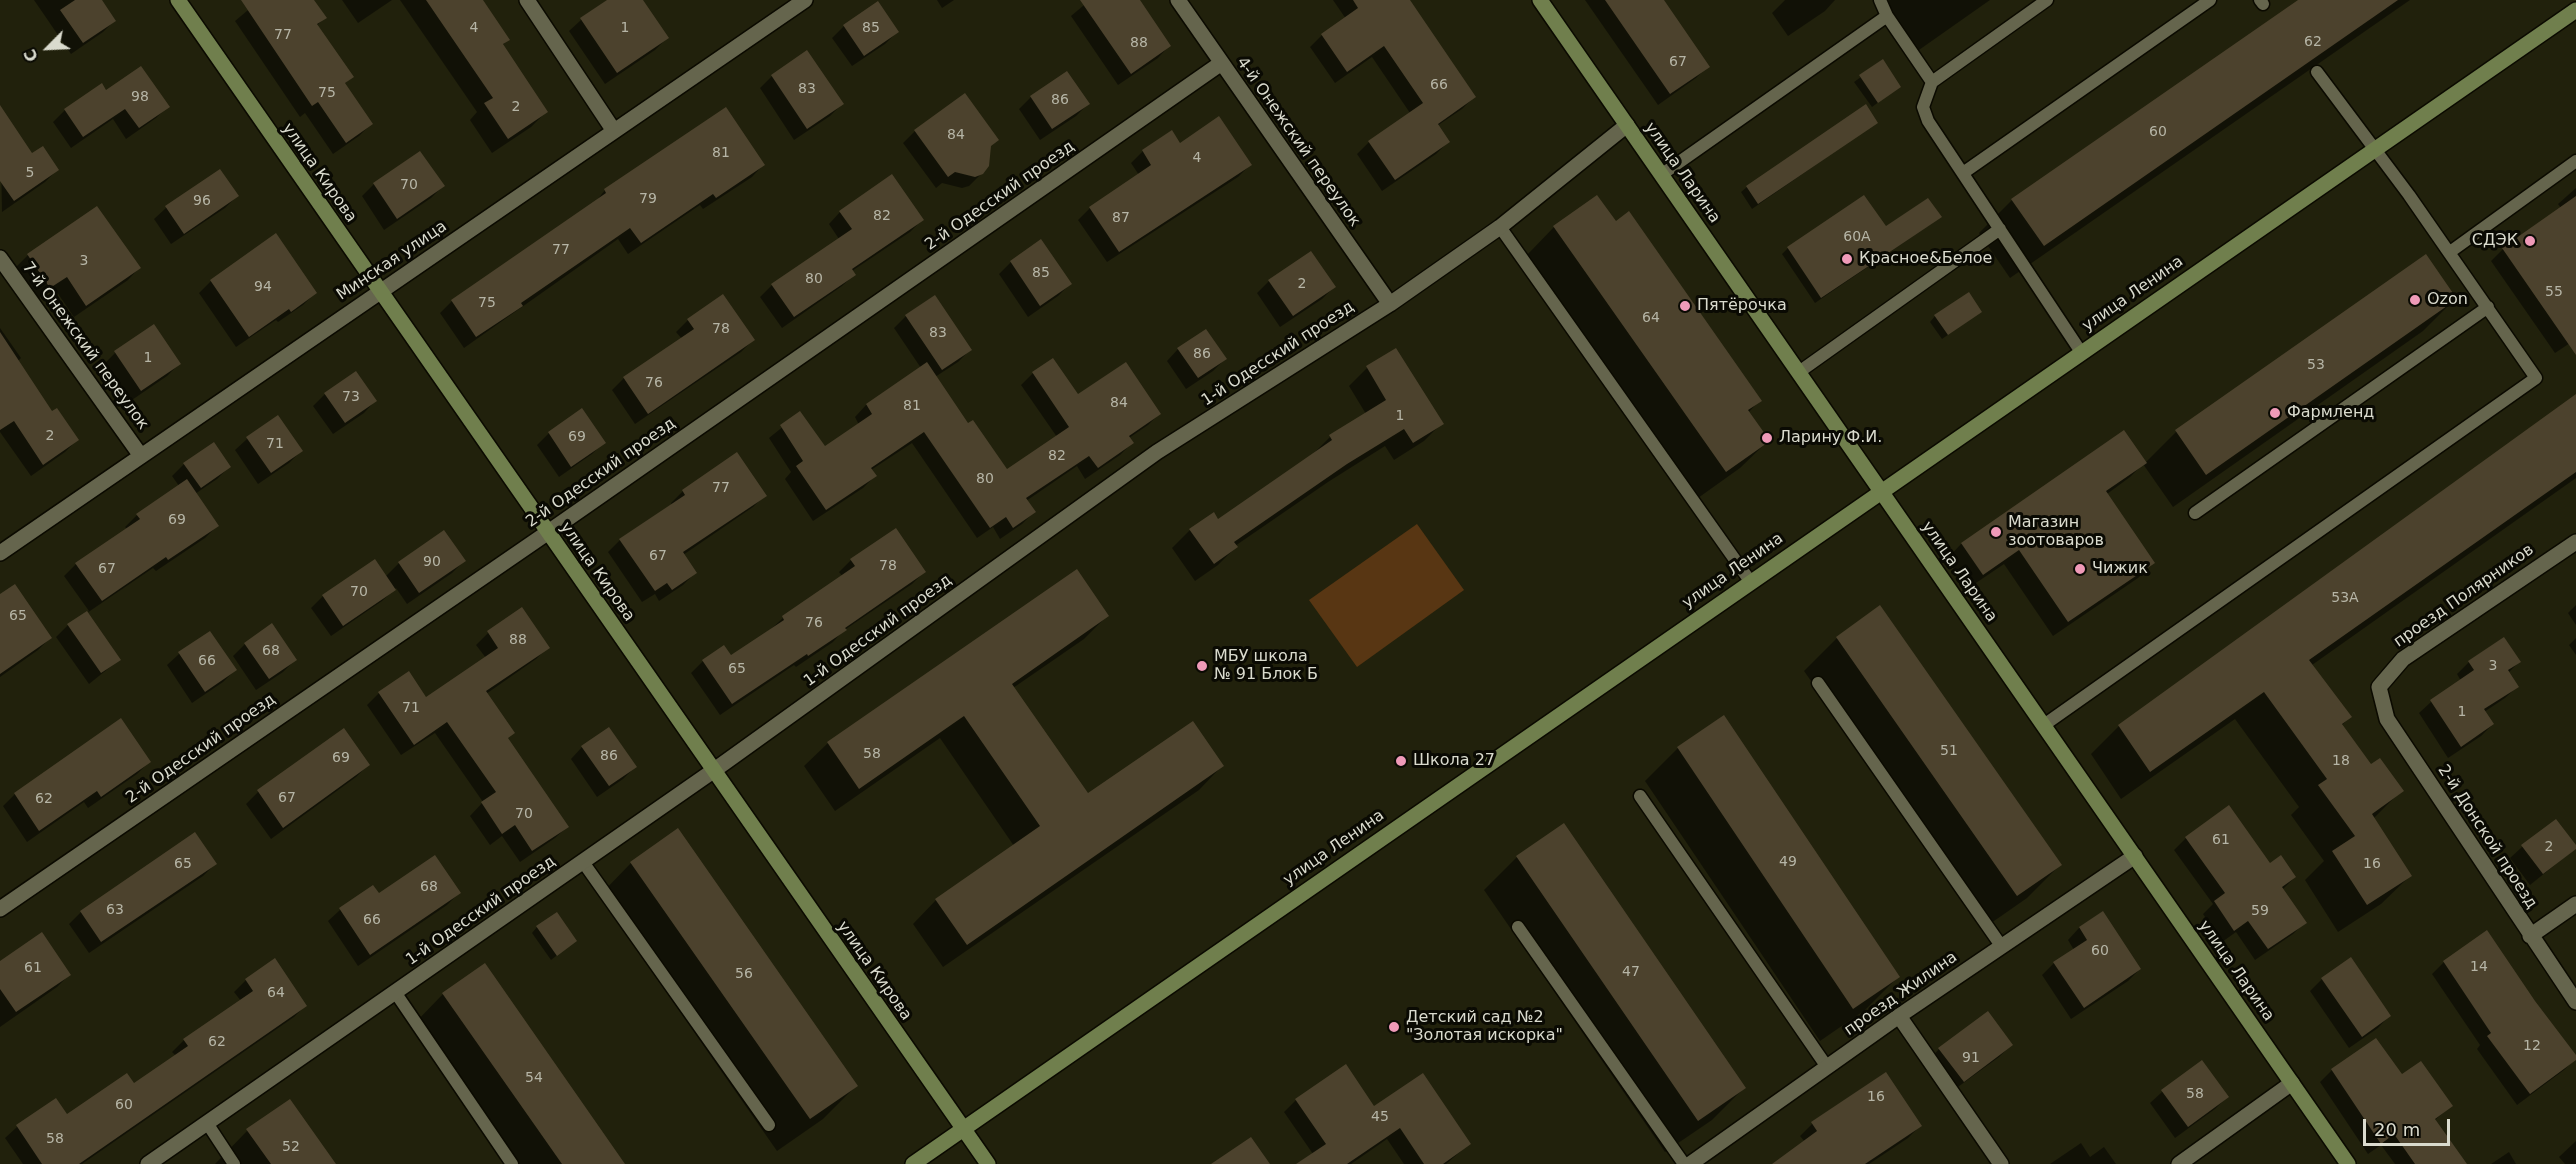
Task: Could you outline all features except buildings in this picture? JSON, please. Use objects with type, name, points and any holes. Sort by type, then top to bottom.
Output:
[{"type":"street","name":"улица Кирова","points":[[177,0],[962,1130],[988,1164]]},
{"type":"street","points":[[527,0],[614,131]]},
{"type":"street","name":"Минская улица","points":[[0,553],[805,0]]},
{"type":"street","name":"4-й Онежский переулок","points":[[1178,0],[1220,64],[1390,304]]},
{"type":"street","name":"улица Ларина","points":[[1540,0],[2349,1164]]},
{"type":"street","name":"улица Ленина","points":[[913,1164],[1881,490],[2576,10]]},
{"type":"street","name":"2-й Одесский проезд","points":[[0,909],[547,533],[1220,64]]},
{"type":"street","name":"1-й Одесский проезд","points":[[148,1164],[713,771],[1157,452],[1390,304],[1500,227],[1627,125]]},
{"type":"street","name":"7-й Онежский переулок","points":[[0,258],[141,456]]},
{"type":"street","name":"проезд Полярников","points":[[2379,687],[2403,659],[2576,542]]},
{"type":"street","name":"2-й Донской проезд","points":[[2379,687],[2387,719],[2576,1002]]},
{"type":"street","name":"проезд Жилина","points":[[1690,1164],[1899,1016],[2135,856]]},
{"type":"street","points":[[2530,936],[2576,904]]},
{"type":"street","points":[[1899,1016],[2001,1164]]},
{"type":"street","points":[[2179,1164],[2292,1083]]},
{"type":"lane","points":[[1880,0],[1887,16],[1932,82]]},
{"type":"lane","points":[[2047,0],[1932,82],[1923,107],[1928,121],[2081,352]]},
{"type":"lane","points":[[1963,173],[2210,0]]},
{"type":"lane","points":[[1661,175],[1887,16]]},
{"type":"lane","points":[[2044,725],[2536,378],[2450,252],[2317,72]]},
{"type":"lane","points":[[2450,252],[2576,161]]},
{"type":"lane","points":[[1500,227],[1750,581]]},
{"type":"lane","points":[[1799,372],[2000,229]]},
{"type":"lane","points":[[2195,513],[2487,307]]},
{"type":"lane","points":[[1818,683],[2002,947]]},
{"type":"lane","points":[[1640,796],[1827,1067]]},
{"type":"lane","points":[[583,862],[769,1125]]},
{"type":"lane","points":[[1518,927],[1684,1164]]},
{"type":"lane","points":[[395,992],[512,1164]]},
{"type":"lane","points":[[207,1123],[234,1164]]},
{"type":"shaded area","points":[[1417,524],[1464,590],[1357,667],[1309,600]]},
{"type":"place","name":"СДЭК","points":[[2530,241]]},
{"type":"place","name":"Красное&Белое","points":[[1847,259]]},
{"type":"place","name":"Ozon","points":[[2415,300]]},
{"type":"place","name":"Пятёрочка","points":[[1685,306]]},
{"type":"place","name":"Фармленд","points":[[2275,413]]},
{"type":"place","name":"Ларину Ф.И.","points":[[1767,438]]},
{"type":"place","name":"Магазин зоотоваров","points":[[1996,532]]},
{"type":"place","name":"Чижик","points":[[2080,569]]},
{"type":"place","name":"МБУ школа № 91 Блок Б","points":[[1202,666]]},
{"type":"place","name":"Школа 27","points":[[1401,761]]},
{"type":"place","name":"Детский сад №2 \"Золотая искорка\"","points":[[1394,1027]]}]
